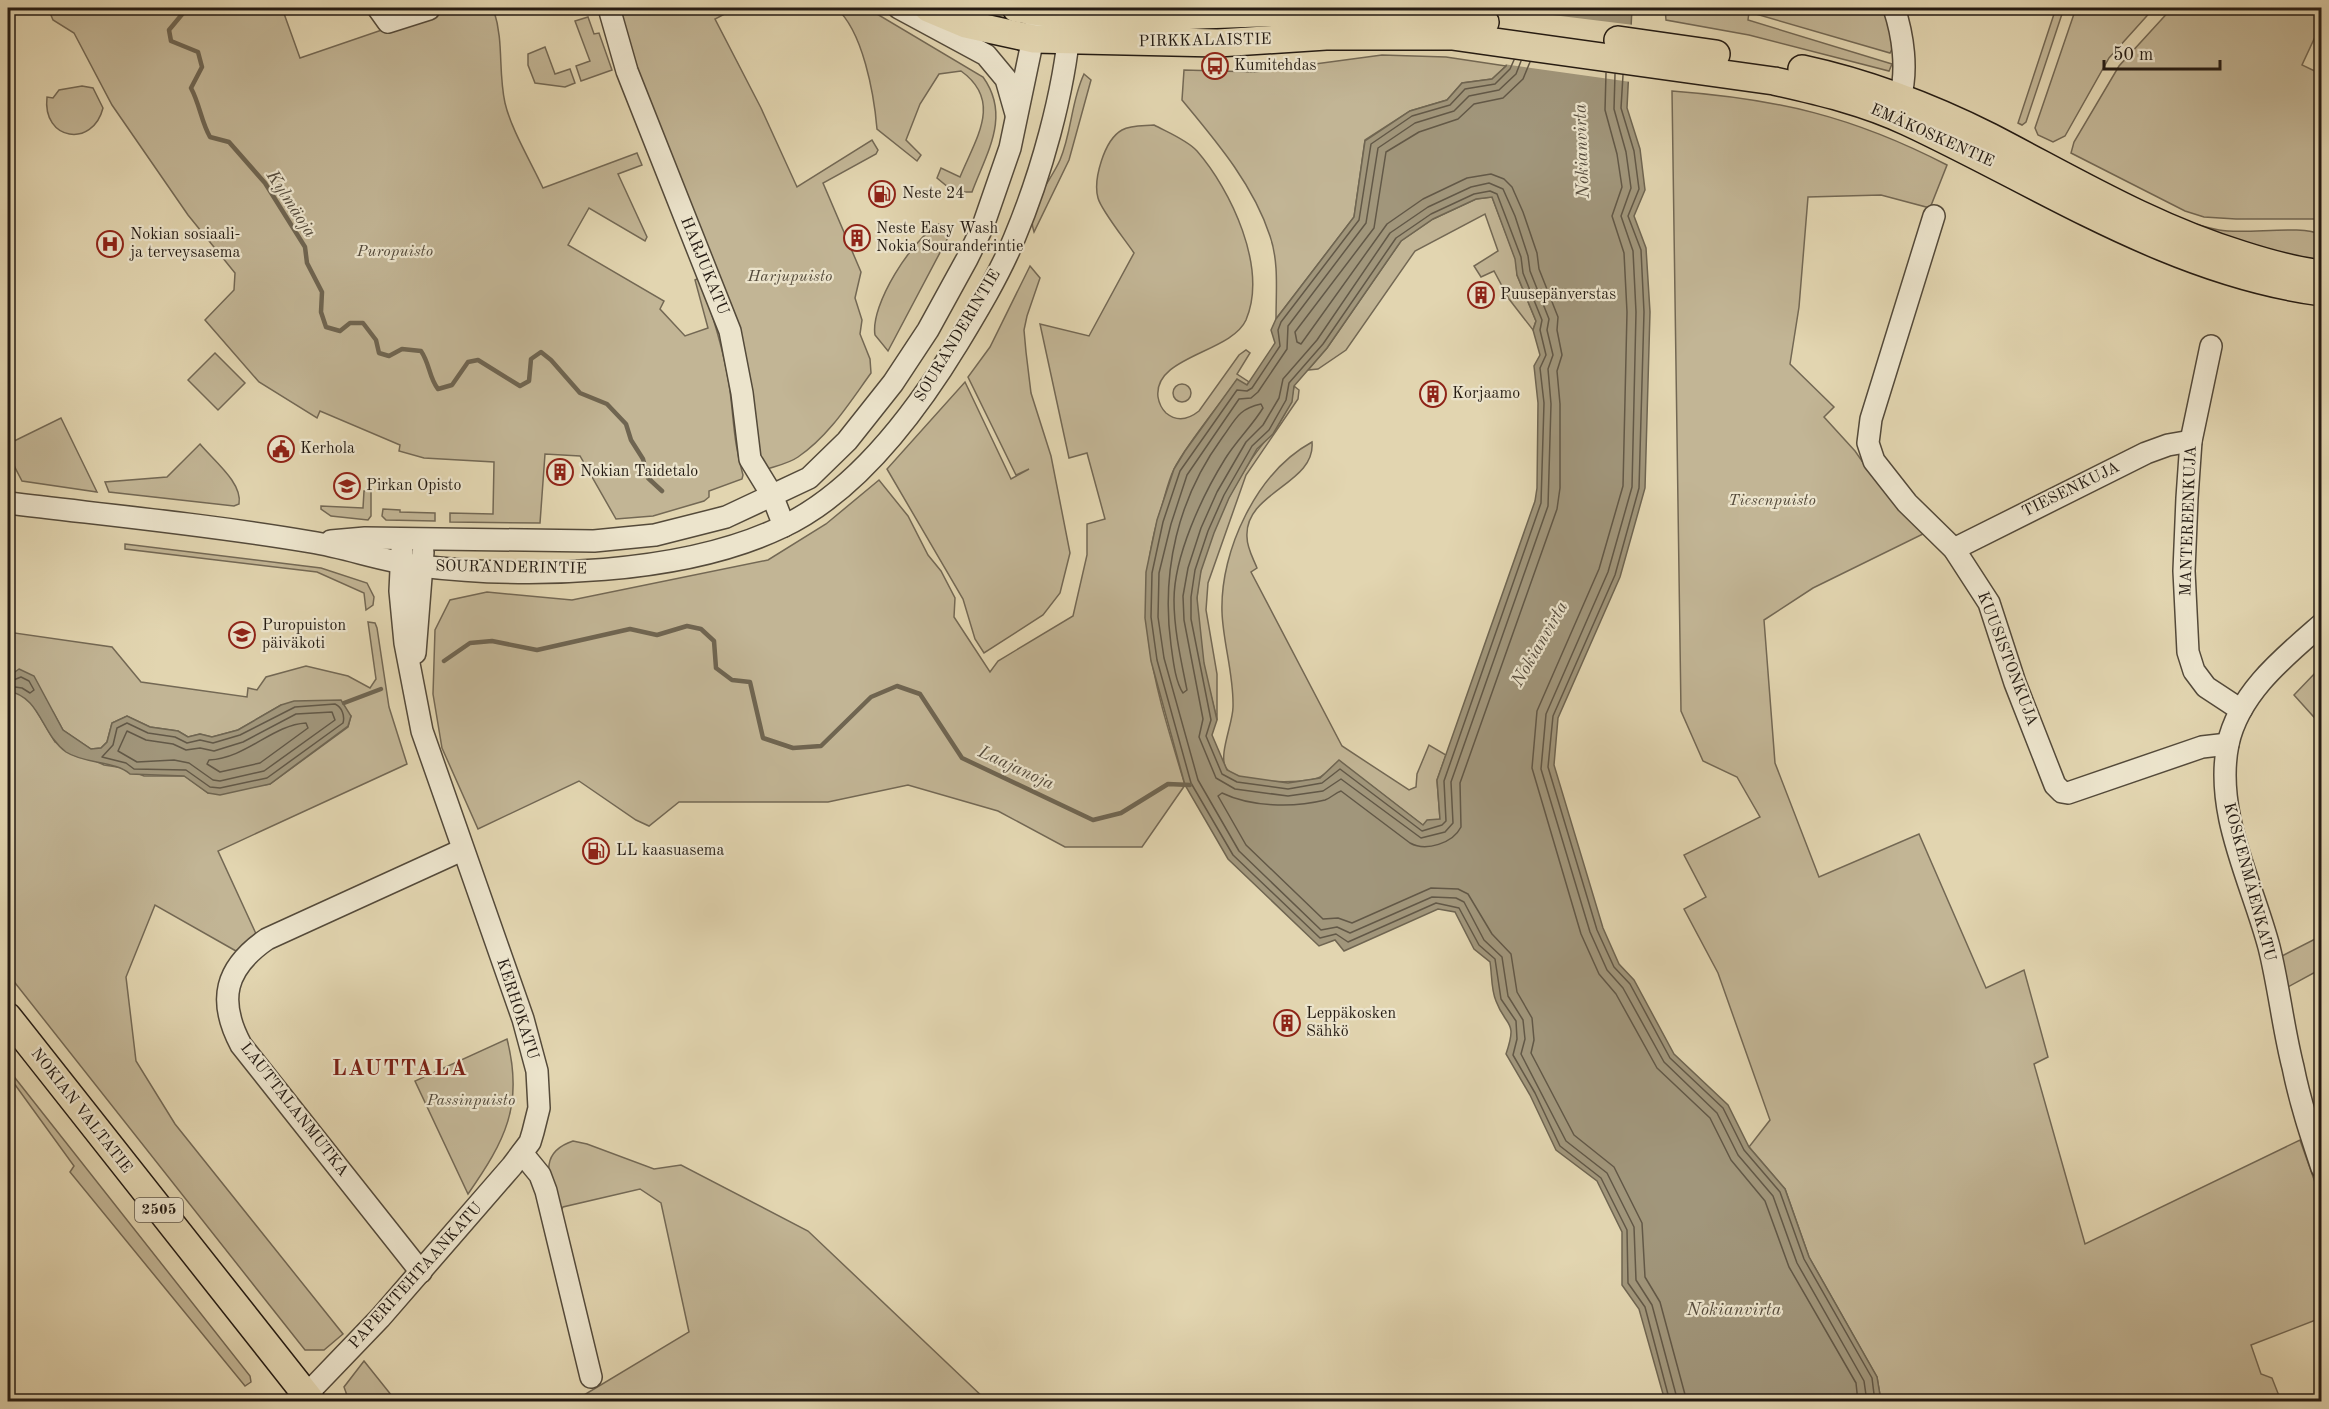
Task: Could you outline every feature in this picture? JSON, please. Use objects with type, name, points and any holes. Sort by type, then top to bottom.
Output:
[{"type":"main road","name":"PIRKKALAISTIE","points":[[928,8],[966,24],[1034,39],[1068,42],[1218,43],[1453,26]]},
{"type":"main road","name":"PIRKKALAISTIE","points":[[1027,10],[1071,15],[1162,16],[1363,12],[1453,26]]},
{"type":"main road","name":"EMÄKOSKENTIE","points":[[1453,26],[1674,58],[1826,93],[1907,122],[2113,225],[2150,241],[2246,277],[2322,292]]},
{"type":"main road","name":"EMÄKOSKENTIE","points":[[1674,58],[1777,63],[1843,78],[1900,98],[1989,137],[2094,194],[2178,234],[2256,259],[2322,274]]},
{"type":"main road","name":"NOKIAN VALTATIE","points":[[8,1017],[309,1398]]},
{"type":"street","points":[[378,8],[388,22],[429,9]]},
{"type":"street","name":"HARJUKATU","points":[[609,8],[627,71],[730,331],[750,459],[772,495],[784,526]]},
{"type":"street","points":[[899,8],[986,54],[1006,79],[1018,122]]},
{"type":"street","points":[[1894,8],[1903,61],[1904,83],[1900,98]]},
{"type":"street","name":"SOURANDERINTIE","points":[[314,542],[365,538],[594,541],[655,535],[726,517],[809,478],[847,441],[893,383],[928,330],[967,259],[986,217],[1018,122],[1034,39],[1027,10]]},
{"type":"street","name":"SOURANDERINTIE","points":[[8,503],[314,542],[422,566],[578,572],[654,564],[737,545],[784,526],[827,499],[894,433],[932,385],[984,299],[1014,239],[1043,154],[1068,42],[1071,15]]},
{"type":"street","name":"KUUSISTONKUJA","points":[[1934,216],[1871,419],[1868,443],[1874,461],[1884,477],[1954,549],[1989,603],[2015,683],[2055,784],[2062,792],[2068,793],[2202,747],[2228,744]]},
{"type":"street","name":"MANTEREENKUJA","points":[[2211,346],[2191,441],[2184,571],[2188,652],[2194,671],[2206,687],[2241,710]]},
{"type":"street","name":"TIESENKUJA","points":[[1954,549],[2146,453],[2168,445],[2191,441]]},
{"type":"street","name":"KERHOKATU","points":[[413,540],[401,563],[400,591],[405,643],[413,674],[422,731],[523,1019],[537,1071],[539,1108],[530,1142],[522,1153]]},
{"type":"street","name":"KERHOKATU","points":[[413,540],[422,566],[413,674]]},
{"type":"street","name":"KOSKENMÄENKATU","points":[[2322,624],[2279,662],[2254,690],[2241,710],[2228,744],[2226,799],[2231,825],[2269,947],[2292,1067],[2322,1168]]},
{"type":"street","name":"LAUTTALANMUTKA","points":[[421,1272],[241,1045],[228,1012],[228,991],[234,972],[242,959],[267,939],[462,850]]},
{"type":"street","points":[[522,1153],[540,1175],[546,1191],[591,1377]]},
{"type":"street","name":"PAPERITEHTAANKATU","points":[[309,1398],[421,1272],[522,1153]]},
{"type":"green space","name":"Puropuisto","points":[[48,8],[282,8],[300,58],[446,8],[503,8],[494,11],[499,34],[505,103],[516,134],[543,188],[637,153],[642,165],[618,174],[647,237],[645,241],[589,208],[568,245],[664,301],[660,309],[685,336],[708,328],[695,280],[699,278],[717,330],[727,371],[742,479],[709,491],[709,497],[704,501],[653,516],[616,519],[580,456],[545,454],[540,523],[450,522],[450,513],[493,514],[494,462],[424,458],[399,451],[400,445],[320,411],[317,418],[259,382],[205,320],[234,290],[235,273],[188,215],[112,105],[74,33],[53,20]]},
{"type":"green space","name":"Harjupuisto","points":[[618,8],[736,8],[715,19],[761,108],[797,187],[872,140],[878,150],[876,154],[823,183],[861,272],[855,298],[862,320],[860,334],[870,359],[871,373],[820,439],[798,457],[786,463],[764,470],[757,459],[749,388],[654,119]]},
{"type":"green space","points":[[836,8],[867,8],[983,77],[991,91],[996,120],[994,134],[972,192],[954,192],[937,178],[941,168],[960,177],[978,134],[983,107],[981,95],[974,83],[961,71],[939,74],[920,104],[906,140],[921,155],[917,161],[877,129],[866,64],[853,32]]},
{"type":"green space","points":[[1665,8],[1883,8],[1895,43],[1890,53],[1749,12],[1748,20],[1892,64],[1889,71],[1749,35],[1666,20]]},
{"type":"green space","points":[[2056,8],[2064,8],[2026,122],[2022,125],[2018,123]]},
{"type":"green space","points":[[2076,8],[2154,8],[2109,58],[2065,136],[2053,142],[2038,135],[2035,128]]},
{"type":"green space","points":[[2172,8],[2321,8],[2321,24],[2302,65],[2321,74],[2321,215],[2315,219],[2204,217],[2185,211],[2071,153],[2074,142],[2119,66]]},
{"type":"green space","points":[[588,17],[594,34],[599,33],[612,70],[581,81],[576,66],[590,61],[575,21]]},
{"type":"green space","points":[[545,47],[555,74],[570,69],[575,83],[565,87],[535,83],[528,65],[528,54]]},
{"type":"green space","points":[[1382,55],[1446,57],[1506,66],[1492,79],[1462,83],[1447,100],[1410,111],[1365,140],[1354,217],[1276,319],[1276,266],[1273,246],[1263,217],[1244,181],[1182,100],[1184,70],[1255,72]]},
{"type":"green space","points":[[1084,74],[1091,80],[1069,160],[1034,232],[1032,223],[1036,204],[1060,160],[1076,95]]},
{"type":"green space","points":[[82,86],[93,88],[103,108],[98,121],[89,129],[80,134],[69,134],[52,123],[48,112],[47,97],[53,98],[59,90]]},
{"type":"green space","name":"Tiesenpuisto","points":[[1672,91],[1746,99],[1814,113],[1879,134],[1947,165],[1930,208],[1881,195],[1808,197],[1799,307],[1790,364],[1834,407],[1824,417],[1855,451],[1871,474],[1925,533],[1813,588],[1764,620],[1775,763],[1819,877],[1919,834],[1986,988],[2024,970],[2048,1057],[2034,1064],[2085,1244],[2300,1140],[2321,1199],[2321,1318],[2251,1345],[2261,1374],[2272,1378],[2281,1401],[1881,1401],[1877,1377],[1809,1257],[1785,1189],[1749,1147],[1770,1120],[1718,973],[1684,909],[1706,897],[1684,855],[1760,817],[1737,777],[1703,761],[1681,711]]},
{"type":"green space","points":[[1154,125],[1193,147],[1210,167],[1222,187],[1233,208],[1249,254],[1252,299],[1246,320],[1238,331],[1180,363],[1168,372],[1160,383],[1158,397],[1165,411],[1174,418],[1187,418],[1199,411],[1239,355],[1246,350],[1250,353],[1237,374],[1249,382],[1246,386],[1237,380],[1195,436],[1174,469],[1151,546],[1146,615],[1150,648],[1164,715],[1185,785],[1142,847],[1065,847],[998,811],[908,785],[828,802],[679,802],[649,826],[636,820],[579,781],[478,829],[442,748],[433,694],[435,630],[450,600],[487,592],[572,600],[768,560],[826,524],[879,480],[908,516],[928,555],[941,571],[955,598],[954,617],[990,672],[998,661],[1073,616],[1087,555],[1087,524],[1105,519],[1087,453],[1069,458],[1040,324],[1089,336],[1134,253],[1098,198],[1097,181],[1101,161],[1110,142],[1122,130],[1133,126]]},
{"type":"green space","points":[[1492,197],[1516,260],[1517,275],[1536,321],[1533,330],[1509,299],[1494,271],[1481,277],[1474,266],[1498,251],[1485,214],[1415,251],[1346,350],[1318,369],[1308,370],[1327,348],[1401,241],[1433,219],[1476,199]]},
{"type":"green space","points":[[2131,197],[2163,212],[2219,230],[2301,230],[2321,235],[2321,263],[2203,236]]},
{"type":"green space","points":[[939,224],[953,228],[888,351],[875,335],[875,322],[879,307],[895,274],[906,258],[917,243]]},
{"type":"green space","points":[[1030,266],[1040,278],[1024,330],[1031,393],[1051,456],[1070,553],[1060,593],[1043,615],[984,653],[975,639],[963,599],[887,469],[965,382],[1011,479],[1029,469],[1016,475],[968,377],[990,347]]},
{"type":"green space","points":[[215,353],[245,383],[218,410],[188,380]]},
{"type":"green space","points":[[1178,384],[1186,384],[1191,389],[1189,400],[1178,402],[1173,397],[1173,389]]},
{"type":"green space","points":[[1294,386],[1299,390],[1298,399],[1246,475],[1208,583],[1206,610],[1217,674],[1217,720],[1202,660],[1198,629],[1197,599],[1202,563],[1222,511],[1255,454],[1288,408]]},
{"type":"green space","points":[[61,418],[97,492],[22,481],[8,454],[8,444]]},
{"type":"green space","points":[[1312,442],[1310,456],[1303,468],[1256,509],[1249,522],[1247,541],[1257,568],[1251,572],[1342,746],[1409,790],[1416,787],[1417,774],[1429,745],[1446,755],[1437,780],[1440,819],[1424,826],[1339,761],[1318,778],[1284,782],[1242,777],[1232,773],[1224,763],[1233,707],[1222,612],[1227,564],[1235,539],[1259,493],[1274,472],[1292,455]]},
{"type":"green space","points":[[200,444],[232,480],[239,496],[239,504],[234,506],[109,492],[105,482],[167,477]]},
{"type":"green space","points":[[364,491],[371,491],[371,516],[368,520],[331,516],[321,509],[321,506],[363,508]]},
{"type":"green space","points":[[383,509],[435,513],[435,521],[386,520],[382,516]]},
{"type":"green space","points":[[125,544],[321,568],[367,583],[374,597],[373,605],[366,610],[364,593],[317,572],[125,549]]},
{"type":"green space","points":[[368,622],[375,623],[377,628],[389,707],[407,764],[218,851],[257,936],[236,951],[155,905],[126,977],[136,1061],[175,1124],[343,1334],[324,1350],[305,1350],[8,974],[8,691],[20,693],[30,700],[55,742],[104,765],[124,768],[144,776],[185,776],[208,793],[270,784],[348,727],[351,716],[281,705],[238,730],[212,737],[200,734],[188,737],[178,731],[150,727],[127,716],[112,723],[107,742],[101,748],[91,749],[63,730],[53,712],[12,674],[8,673],[8,632],[112,647],[141,682],[247,697],[248,688],[257,690],[266,677],[306,666],[348,676],[370,688],[376,679]]},
{"type":"green space","points":[[2317,671],[2321,671],[2321,725],[2294,695]]},
{"type":"green space","points":[[2321,936],[2321,969],[2286,988],[2280,957]]},
{"type":"green space","name":"Passinpuisto","points":[[507,1039],[512,1062],[513,1084],[508,1121],[492,1157],[468,1194],[415,1081]]},
{"type":"green space","points":[[8,1069],[250,1376],[251,1382],[245,1386],[70,1172],[74,1166],[8,1075]]},
{"type":"green space","points":[[573,1141],[654,1169],[681,1165],[808,1231],[987,1401],[574,1401],[689,1332],[661,1203],[640,1189],[563,1207],[559,1215],[550,1181],[550,1162],[553,1154]]},
{"type":"green space","points":[[364,1361],[396,1401],[349,1401],[344,1387]]},
{"type":"water","name":"Nokianvirta","points":[[1523,8],[1632,8],[1627,108],[1640,149],[1645,190],[1634,216],[1646,248],[1650,312],[1645,488],[1620,577],[1558,718],[1554,765],[1603,928],[1619,964],[1634,980],[1674,1054],[1728,1105],[1749,1147],[1785,1189],[1809,1257],[1877,1377],[1881,1401],[1665,1401],[1639,1309],[1622,1285],[1622,1232],[1597,1181],[1556,1150],[1530,1095],[1506,1054],[1511,1029],[1494,997],[1490,962],[1474,949],[1455,912],[1438,909],[1344,951],[1335,940],[1319,946],[1228,859],[1185,785],[1151,661],[1145,618],[1146,572],[1157,520],[1174,469],[1237,379],[1247,385],[1275,343],[1271,330],[1276,319],[1354,217],[1365,141],[1410,111],[1447,100],[1462,83],[1492,79],[1506,66]],"holes":[[[1492,197],[1515,259],[1517,275],[1536,321],[1533,330],[1540,355],[1534,366],[1538,403],[1537,488],[1535,501],[1437,780],[1440,819],[1427,820],[1423,825],[1339,760],[1320,778],[1288,783],[1239,776],[1227,770],[1212,735],[1217,720],[1204,663],[1197,598],[1201,571],[1229,498],[1257,449],[1273,434],[1292,402],[1294,386],[1327,348],[1401,241],[1433,219],[1476,199]]]},
{"type":"water","points":[[19,669],[34,676],[63,730],[91,749],[101,748],[107,742],[112,723],[127,716],[150,727],[178,731],[188,737],[200,734],[212,737],[238,730],[281,705],[294,701],[341,700],[351,716],[348,726],[270,784],[220,795],[208,793],[184,776],[130,774],[117,767],[82,759],[66,752],[51,736],[34,708],[19,695],[8,691],[8,673],[12,674]]},
{"type":"pier","points":[[1520,11],[1634,25],[1631,82],[1503,64]]},
{"type":"waterway","name":"Kylmäoja","points":[[184,8],[184,12],[169,30],[171,41],[198,52],[202,67],[191,88],[207,131],[210,137],[229,142],[265,183],[305,247],[307,263],[322,292],[321,312],[326,327],[340,331],[350,323],[363,323],[376,340],[379,353],[389,356],[402,349],[421,351],[438,389],[452,385],[468,362],[478,360],[520,386],[529,381],[531,359],[541,352],[580,393],[607,404],[626,424],[631,440],[643,459],[648,478],[662,491]]},
{"type":"waterway","name":"Laajanoja","points":[[444,661],[470,643],[492,641],[537,650],[630,629],[657,635],[687,626],[701,629],[714,641],[716,668],[732,680],[750,682],[763,738],[793,748],[821,746],[871,697],[897,686],[920,694],[962,758],[1093,820],[1121,813],[1168,784],[1190,785]]},
{"type":"waterway","name":"Laajanoja","points":[[344,703],[381,689]]},
{"type":"place","name":"Kumitehdas","points":[[1215,66]]},
{"type":"place","name":"Neste 24","points":[[882,194]]},
{"type":"place","name":"Neste Easy Wash Nokia Souranderintie","points":[[857,238]]},
{"type":"place","name":"Nokian sosiaali- ja terveysasema","points":[[110,244]]},
{"type":"place","name":"Puusepänverstas","points":[[1481,295]]},
{"type":"place","name":"Korjaamo","points":[[1433,394]]},
{"type":"place","name":"Kerhola","points":[[281,449]]},
{"type":"place","name":"Nokian Taidetalo","points":[[560,472]]},
{"type":"place","name":"Pirkan Opisto","points":[[347,486]]},
{"type":"place","name":"Puropuiston päiväkoti","points":[[242,635]]},
{"type":"place","name":"LL kaasuasema","points":[[596,851]]},
{"type":"place","name":"Leppäkosken Sähkö","points":[[1287,1023]]},
{"type":"district","name":"LAUTTALA","points":[[400,1069]]}]
